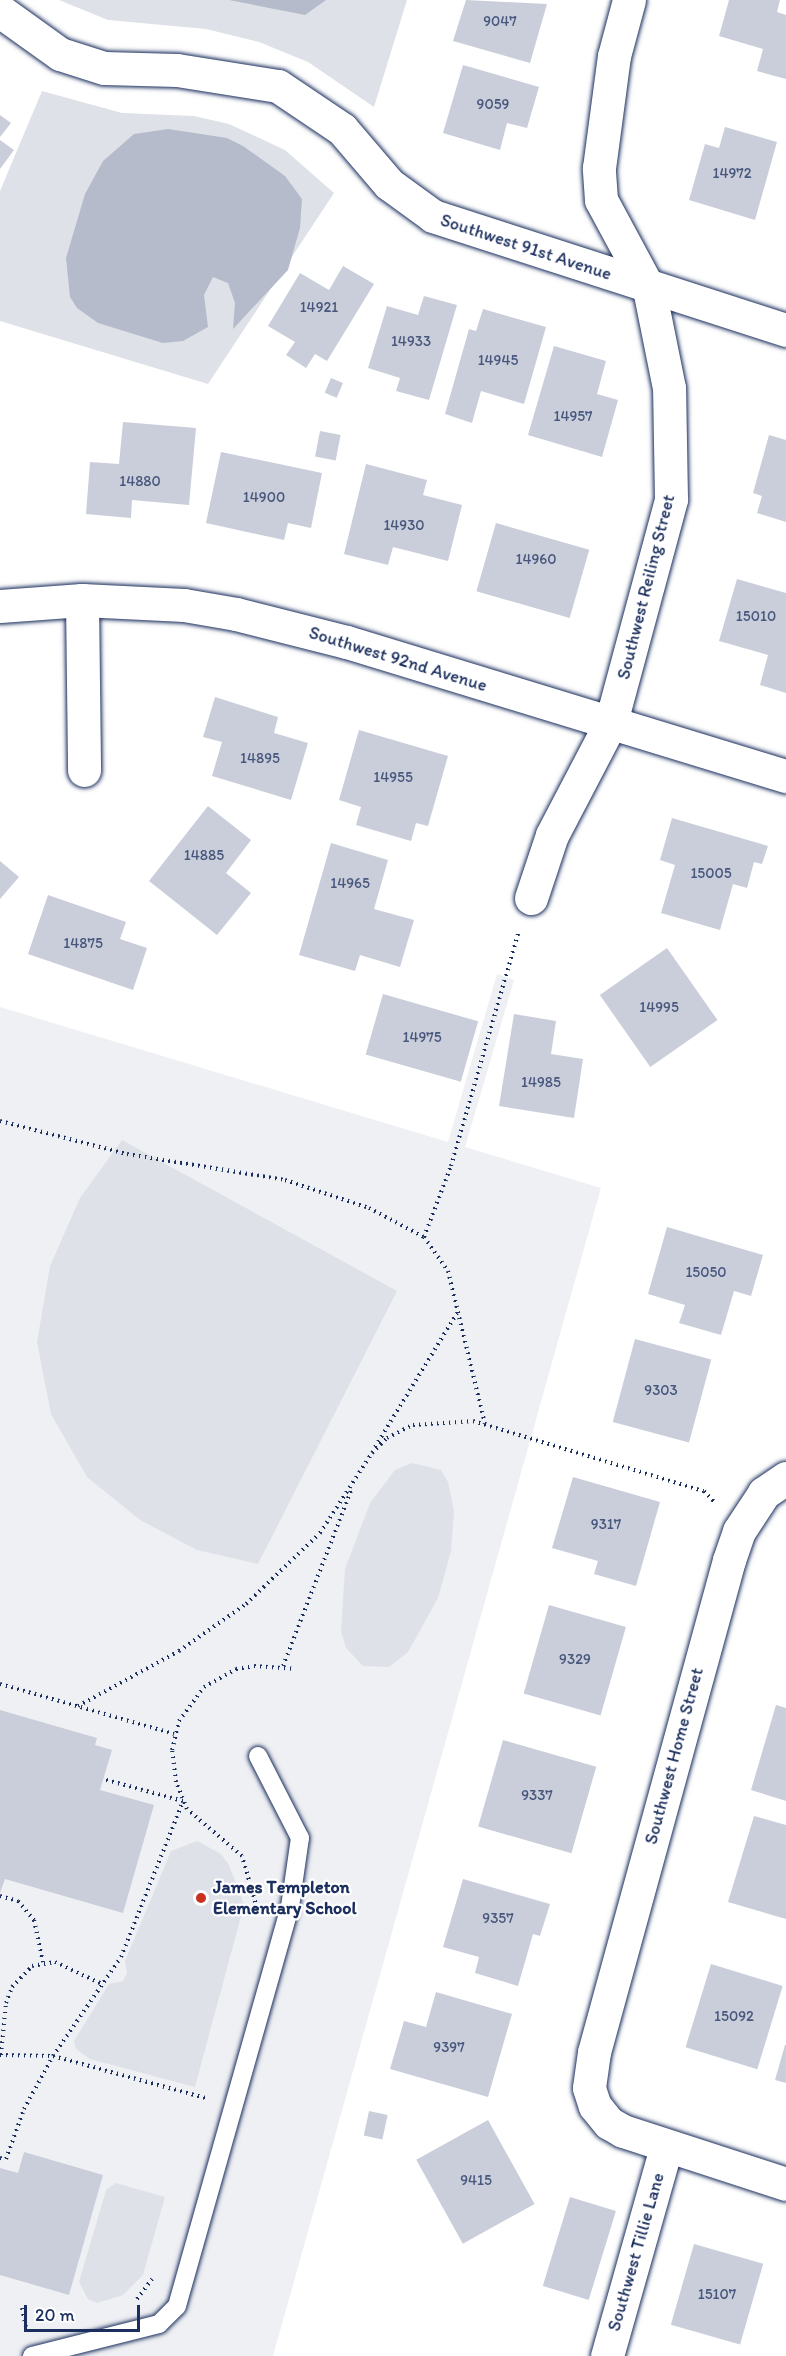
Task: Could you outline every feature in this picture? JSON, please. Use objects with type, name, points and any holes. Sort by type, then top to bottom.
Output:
[{"type":"street","name":"Southwest Reiling Street","points":[[531,898],[552,835],[611,722],[672,499],[669,388],[649,289],[602,200],[599,168],[614,56],[629,0]]},
{"type":"street","name":"Southwest 91st Avenue","points":[[0,12],[60,54],[104,68],[177,70],[278,86],[342,129],[389,184],[433,216],[649,289],[786,330]]},
{"type":"street","name":"Southwest 92nd Avenue","points":[[0,606],[82,600],[184,605],[236,614],[347,642],[786,776]]},
{"type":"street","points":[[82,600],[84,770]]},
{"type":"street","name":"Southwest Home Street","points":[[786,1478],[764,1493],[739,1531],[594,2052],[589,2088],[595,2106],[609,2123],[666,2148],[786,2184]]},
{"type":"street","name":"Southwest Tillie Lane","points":[[607,2356],[666,2148]]},
{"type":"lane","points":[[32,2356],[159,2324],[177,2306],[290,1907],[300,1838],[258,1756]]},
{"type":"path","points":[[424,1237],[452,1166],[504,972],[531,898]]},
{"type":"path","points":[[0,1120],[127,1154],[285,1180],[369,1208],[424,1237],[448,1271],[485,1425]]},
{"type":"path","points":[[78,1707],[179,1651],[246,1604],[296,1561],[356,1479],[458,1312]]},
{"type":"path","points":[[372,1453],[387,1438],[413,1425],[455,1420],[485,1425],[704,1491],[739,1531]]},
{"type":"path","points":[[283,1666],[356,1479]]},
{"type":"path","points":[[256,1914],[256,1892],[242,1856],[199,1822],[183,1801],[172,1766],[174,1734],[190,1703],[212,1682],[236,1669],[283,1666],[296,1669]]},
{"type":"path","points":[[0,1684],[174,1734]]},
{"type":"path","points":[[104,1779],[183,1801]]},
{"type":"path","points":[[0,2158],[6,2160],[20,2118],[53,2056],[104,1985],[134,1929],[173,1816],[183,1801]]},
{"type":"path","points":[[0,1896],[18,1901],[34,1920],[43,1962]]},
{"type":"path","points":[[104,1985],[75,1969],[43,1962],[21,1974],[12,1988],[2,2020],[0,2055],[53,2056],[205,2098]]},
{"type":"path","points":[[202,2109],[208,2087]]},
{"type":"path","points":[[131,2302],[149,2285],[155,2272]]},
{"type":"path","points":[[22,2308],[26,2330],[37,2328]]},
{"type":"shaded area","points":[[59,0],[407,0],[374,107],[308,62],[259,42],[206,29],[108,20]]},
{"type":"shaded area","points":[[42,91],[122,113],[194,116],[229,124],[285,150],[334,193],[208,384],[0,321],[0,191]]},
{"type":"shaded area","name":"James Templeton Elementary School","points":[[497,974],[514,980],[465,1147],[601,1188],[273,2356],[0,2356],[0,1007],[448,1142]]},
{"type":"shaded area","points":[[122,1140],[397,1291],[258,1564],[197,1550],[140,1520],[87,1477],[51,1414],[37,1342],[50,1266],[80,1198]]},
{"type":"shaded area","points":[[412,1463],[441,1470],[448,1482],[454,1511],[451,1551],[438,1598],[408,1652],[389,1667],[363,1666],[346,1648],[341,1631],[345,1569],[370,1503],[395,1470]]},
{"type":"shaded area","points":[[197,1841],[221,1854],[229,1865],[244,1905],[195,2087],[90,2059],[76,2049],[74,2041],[109,1984],[123,1981],[127,1973],[125,1961],[171,1851]]},
{"type":"shaded area","points":[[116,2183],[165,2197],[143,2275],[123,2295],[97,2303],[88,2299],[79,2282],[106,2190]]},
{"type":"water","points":[[229,0],[326,0],[305,15]]},
{"type":"water","points":[[168,129],[227,138],[243,146],[285,176],[302,199],[300,228],[288,270],[233,329],[235,303],[228,283],[213,277],[204,295],[208,327],[183,341],[163,343],[98,323],[77,308],[70,297],[66,258],[85,194],[103,161],[134,134]]},
{"type":"building","points":[[466,0],[547,4],[530,63],[453,41]]},
{"type":"building","points":[[729,0],[780,0],[777,12],[786,15],[786,79],[757,71],[763,49],[719,36]]},
{"type":"building","points":[[463,65],[539,87],[527,128],[507,123],[500,150],[443,133]]},
{"type":"building","points":[[0,115],[11,123],[0,137]]},
{"type":"building","points":[[725,127],[777,142],[755,220],[689,200],[705,144],[719,148]]},
{"type":"building","points":[[0,140],[14,150],[0,169]]},
{"type":"building","points":[[343,266],[374,284],[327,361],[315,354],[306,368],[286,355],[295,342],[268,326],[300,273],[329,290]]},
{"type":"building","points":[[424,296],[457,305],[429,400],[396,391],[400,378],[368,368],[387,306],[418,315]]},
{"type":"building","points":[[483,309],[546,327],[524,404],[481,391],[472,423],[445,414],[469,329],[476,331]]},
{"type":"building","points":[[554,346],[606,361],[597,394],[618,400],[602,457],[528,435]]},
{"type":"building","points":[[331,378],[343,383],[337,398],[325,393]]},
{"type":"building","points":[[123,422],[196,428],[189,505],[132,500],[131,518],[86,514],[90,462],[119,464]]},
{"type":"building","points":[[320,431],[341,435],[336,461],[315,457]]},
{"type":"building","points":[[769,435],[786,440],[786,522],[757,513],[762,496],[753,493]]},
{"type":"building","points":[[221,452],[322,473],[311,528],[288,523],[284,540],[206,523]]},
{"type":"building","points":[[366,464],[427,480],[423,495],[462,505],[448,561],[393,547],[388,565],[344,554]]},
{"type":"building","points":[[496,523],[589,550],[570,618],[476,591]]},
{"type":"building","points":[[737,579],[786,593],[786,693],[760,685],[768,655],[719,641]]},
{"type":"building","points":[[215,697],[278,717],[274,733],[308,743],[291,800],[212,776],[222,742],[203,737]]},
{"type":"building","points":[[359,730],[448,756],[428,826],[416,823],[411,841],[356,825],[361,807],[339,800]]},
{"type":"building","points":[[208,806],[251,840],[226,873],[251,893],[217,935],[149,881]]},
{"type":"building","points":[[672,818],[768,846],[762,864],[754,862],[747,888],[733,884],[720,930],[661,913],[675,865],[660,860]]},
{"type":"building","points":[[331,843],[388,860],[374,909],[414,920],[400,967],[360,955],[355,971],[299,955]]},
{"type":"building","points":[[0,861],[19,877],[0,899]]},
{"type":"building","points":[[48,895],[126,922],[120,939],[147,948],[133,990],[28,954]]},
{"type":"building","points":[[667,948],[717,1020],[650,1067],[600,995]]},
{"type":"building","points":[[383,994],[478,1021],[461,1082],[366,1055]]},
{"type":"building","points":[[514,1014],[556,1021],[551,1054],[583,1059],[574,1118],[499,1106]]},
{"type":"building","points":[[667,1227],[763,1255],[751,1296],[734,1291],[721,1335],[679,1323],[685,1305],[648,1294]]},
{"type":"building","points":[[635,1339],[711,1359],[689,1443],[613,1422]]},
{"type":"building","points":[[573,1477],[660,1502],[636,1586],[594,1574],[598,1561],[552,1548]]},
{"type":"building","points":[[549,1605],[626,1627],[601,1715],[524,1693]]},
{"type":"building","points":[[776,1705],[786,1708],[786,1801],[751,1790]]},
{"type":"building","points":[[0,1710],[97,1738],[95,1745],[112,1750],[100,1790],[154,1805],[123,1913],[5,1879],[0,1893]]},
{"type":"building","points":[[503,1740],[596,1767],[571,1853],[478,1827]]},
{"type":"building","points":[[754,1816],[786,1825],[786,1919],[728,1902]]},
{"type":"building","points":[[463,1879],[550,1904],[540,1936],[533,1934],[518,1986],[475,1973],[479,1957],[443,1947]]},
{"type":"building","points":[[711,1964],[783,1986],[757,2069],[686,2047]]},
{"type":"building","points":[[436,1992],[512,2014],[488,2097],[390,2069],[404,2021],[426,2027]]},
{"type":"building","points":[[786,2045],[786,2083],[775,2080]]},
{"type":"building","points":[[369,2111],[388,2115],[382,2139],[364,2135]]},
{"type":"building","points":[[488,2120],[535,2204],[463,2244],[416,2160]]},
{"type":"building","points":[[24,2152],[103,2175],[69,2295],[0,2275],[0,2168],[18,2173]]},
{"type":"building","points":[[570,2197],[616,2211],[589,2300],[543,2286]]},
{"type":"building","points":[[694,2244],[763,2264],[740,2345],[671,2325]]},
{"type":"place","name":"James Templeton Elementary School","points":[[201,1898]]}]
